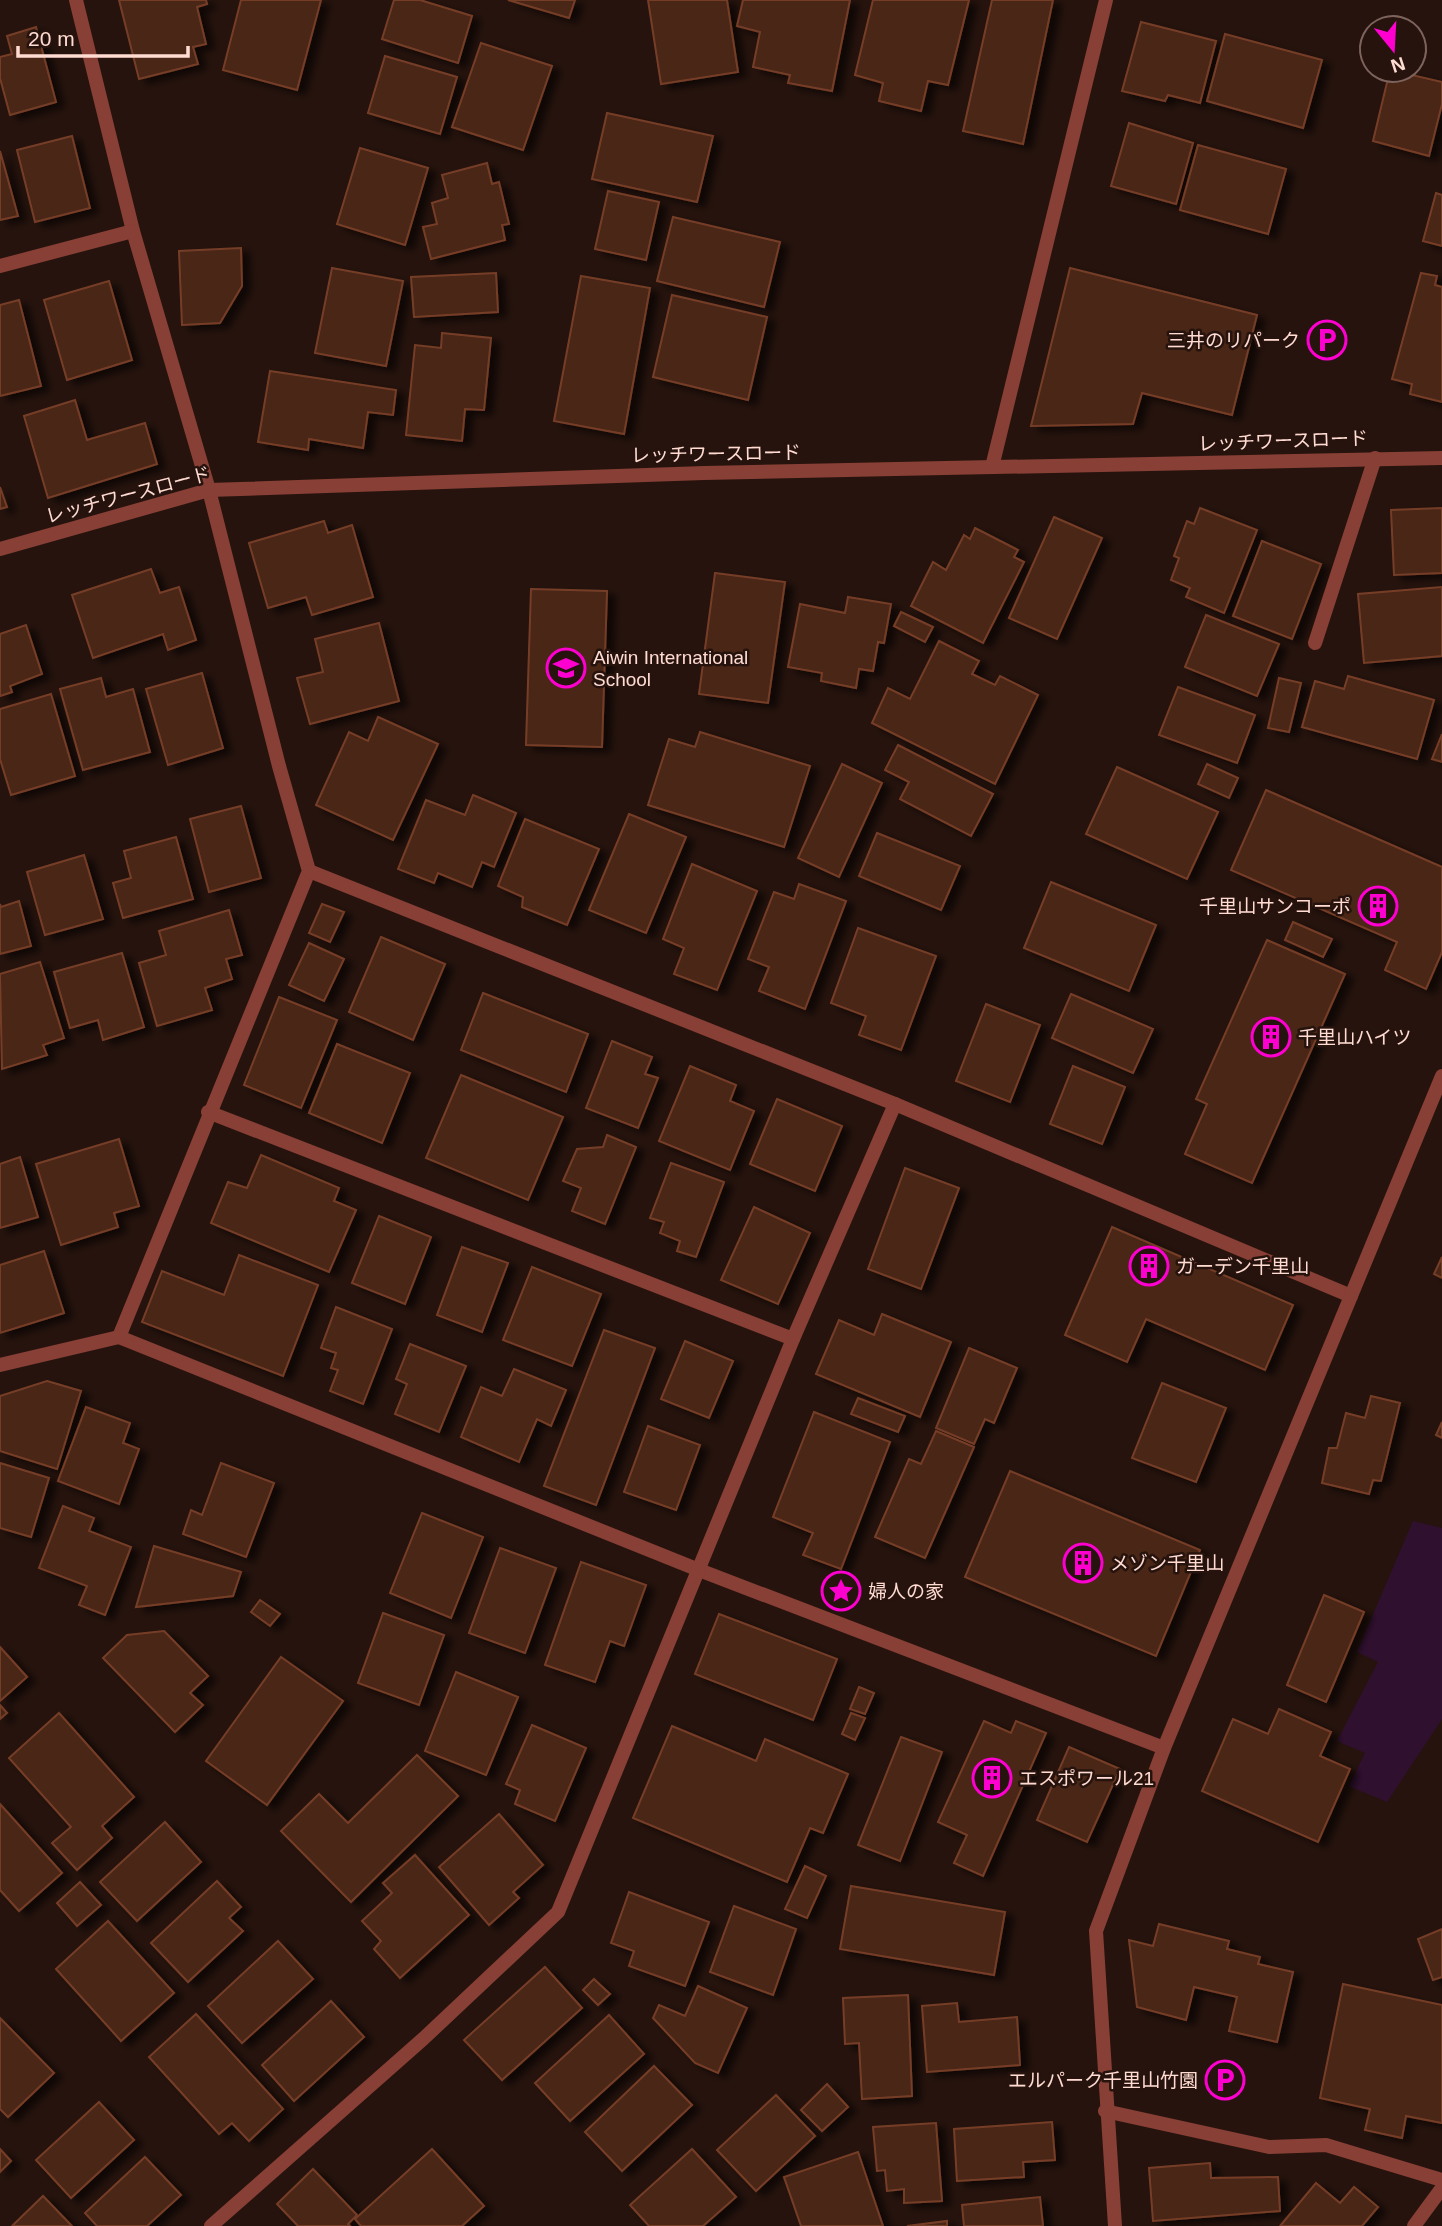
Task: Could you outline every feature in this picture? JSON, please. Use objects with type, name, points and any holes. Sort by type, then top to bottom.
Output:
[{"type":"street","points":[[76,0],[133,230],[209,490],[279,766],[309,870],[118,1336]]},
{"type":"street","points":[[992,467],[1106,0]]},
{"type":"street","points":[[0,266],[133,230]]},
{"type":"street","points":[[1315,643],[1375,458]]},
{"type":"street","name":"レッチワースロード","points":[[0,549],[209,490],[704,473],[1442,458]]},
{"type":"street","points":[[309,870],[895,1104],[1351,1296]]},
{"type":"street","points":[[1115,2226],[1105,2111],[1096,1931],[1164,1748],[1442,1076]]},
{"type":"street","points":[[211,2226],[423,2039],[558,1912],[793,1339],[895,1104]]},
{"type":"street","points":[[208,1112],[793,1339]]},
{"type":"street","points":[[0,1365],[118,1336],[699,1570],[1164,1748]]},
{"type":"street","points":[[1105,2111],[1269,2147],[1326,2145],[1442,2180]]},
{"type":"street","points":[[1414,2226],[1442,2188]]},
{"type":"shaded area","points":[[1413,1521],[1442,1528],[1442,1719],[1387,1802],[1349,1786],[1365,1753],[1337,1741],[1378,1662],[1357,1652]]},
{"type":"building","points":[[119,0],[206,0],[207,4],[197,7],[206,44],[193,47],[198,64],[139,79]]},
{"type":"building","points":[[241,0],[321,0],[297,90],[223,70]]},
{"type":"building","points":[[394,0],[420,0],[472,16],[458,63],[382,39]]},
{"type":"building","points":[[508,0],[575,0],[569,18]]},
{"type":"building","points":[[648,0],[727,0],[738,72],[661,84]]},
{"type":"building","points":[[743,0],[850,0],[832,91],[788,83],[790,75],[753,67],[760,32],[737,26]]},
{"type":"building","points":[[873,0],[969,0],[948,85],[928,81],[921,111],[879,101],[883,83],[855,75]]},
{"type":"building","points":[[992,0],[1053,0],[1023,144],[963,131]]},
{"type":"building","points":[[1141,22],[1216,41],[1200,103],[1168,95],[1165,101],[1122,91]]},
{"type":"building","points":[[36,27],[56,102],[10,115],[0,78],[0,57],[12,54],[7,36]]},
{"type":"building","points":[[1225,34],[1322,60],[1303,128],[1207,101]]},
{"type":"building","points":[[481,43],[552,66],[523,150],[452,127]]},
{"type":"building","points":[[385,56],[457,77],[440,134],[368,113]]},
{"type":"building","points":[[1428,79],[1442,82],[1442,104],[1429,156],[1373,141],[1387,84],[1428,84]]},
{"type":"building","points":[[607,113],[713,136],[697,202],[592,179]]},
{"type":"building","points":[[1129,123],[1193,143],[1176,204],[1111,186]]},
{"type":"building","points":[[72,136],[90,208],[35,222],[17,150]]},
{"type":"building","points":[[1198,145],[1286,169],[1268,234],[1180,210]]},
{"type":"building","points":[[360,148],[428,168],[405,245],[337,224]]},
{"type":"building","points":[[0,151],[18,216],[0,220]]},
{"type":"building","points":[[487,163],[492,184],[499,182],[509,224],[502,225],[505,240],[431,259],[423,227],[437,224],[432,203],[448,198],[442,175]]},
{"type":"building","points":[[608,191],[659,202],[646,260],[595,249]]},
{"type":"building","points":[[1436,193],[1442,195],[1442,246],[1423,241]]},
{"type":"building","points":[[673,217],[780,242],[764,307],[657,281]]},
{"type":"building","points":[[241,248],[242,286],[220,323],[182,325],[179,251]]},
{"type":"building","points":[[332,268],[403,281],[386,366],[315,353]]},
{"type":"building","points":[[1070,268],[1257,315],[1232,415],[1142,393],[1133,424],[1031,426]]},
{"type":"building","points":[[496,273],[498,312],[414,317],[411,277]]},
{"type":"building","points":[[1421,273],[1437,276],[1435,285],[1442,287],[1442,402],[1410,394],[1412,384],[1392,379]]},
{"type":"building","points":[[581,276],[650,288],[624,434],[554,421]]},
{"type":"building","points":[[109,281],[132,360],[67,380],[44,300]]},
{"type":"building","points":[[672,295],[767,317],[748,400],[653,377]]},
{"type":"building","points":[[19,300],[41,386],[0,396],[0,305]]},
{"type":"building","points":[[442,333],[491,338],[484,410],[465,409],[462,441],[406,435],[415,345],[441,348]]},
{"type":"building","points":[[270,371],[396,390],[393,415],[368,412],[363,448],[309,439],[308,450],[258,442]]},
{"type":"building","points":[[75,400],[87,440],[145,423],[157,464],[48,498],[24,416]]},
{"type":"building","points":[[0,487],[7,507],[0,509]]},
{"type":"building","points":[[1200,508],[1257,530],[1224,613],[1186,597],[1190,588],[1171,580],[1179,558],[1174,556],[1187,521],[1194,524]]},
{"type":"building","points":[[1442,508],[1442,573],[1394,575],[1391,510]]},
{"type":"building","points":[[1054,517],[1102,538],[1057,639],[1009,618]]},
{"type":"building","points":[[324,521],[328,533],[352,525],[373,597],[312,615],[306,597],[268,608],[249,543]]},
{"type":"building","points":[[975,528],[1018,550],[1014,557],[1024,562],[983,643],[911,606],[933,562],[946,570],[964,535],[970,539]]},
{"type":"building","points":[[1262,541],[1321,564],[1292,639],[1233,616]]},
{"type":"building","points":[[151,569],[160,593],[179,587],[196,640],[168,650],[163,634],[93,658],[72,595]]},
{"type":"building","points":[[715,573],[785,582],[768,703],[699,694]]},
{"type":"building","points":[[1442,587],[1442,656],[1364,663],[1358,594]]},
{"type":"building","name":"Aiwin International School","points":[[531,589],[607,591],[602,747],[526,745]]},
{"type":"building","points":[[848,597],[891,604],[884,643],[878,642],[873,671],[859,669],[856,688],[821,681],[822,673],[788,667],[800,604],[845,613]]},
{"type":"building","points":[[901,612],[933,627],[925,642],[894,626]]},
{"type":"building","points":[[1206,615],[1279,644],[1257,696],[1185,667]]},
{"type":"building","points":[[379,623],[399,701],[310,724],[297,678],[323,672],[315,639]]},
{"type":"building","points":[[26,625],[42,674],[10,686],[12,692],[0,696],[0,634]]},
{"type":"building","points":[[939,641],[979,661],[972,674],[995,685],[1000,676],[1038,695],[995,784],[872,723],[888,688],[910,699]]},
{"type":"building","points":[[202,673],[223,748],[168,765],[146,689]]},
{"type":"building","points":[[1348,676],[1434,700],[1417,759],[1302,727],[1315,681],[1344,689]]},
{"type":"building","points":[[101,678],[106,697],[133,689],[150,752],[83,770],[60,689]]},
{"type":"building","points":[[1279,678],[1301,683],[1289,732],[1268,728]]},
{"type":"building","points":[[1178,687],[1255,715],[1237,763],[1159,735]]},
{"type":"building","points":[[51,694],[75,776],[11,795],[0,759],[0,709]]},
{"type":"building","points":[[378,717],[438,744],[393,840],[316,805],[349,732],[368,741]]},
{"type":"building","points":[[700,732],[810,766],[784,847],[648,805],[669,739],[695,747]]},
{"type":"building","points":[[1442,734],[1442,762],[1432,759]]},
{"type":"building","points":[[898,745],[993,794],[971,836],[900,799],[909,782],[885,770]]},
{"type":"building","points":[[842,764],[882,783],[839,877],[798,858]]},
{"type":"building","points":[[1207,764],[1238,778],[1229,798],[1198,784]]},
{"type":"building","points":[[1117,767],[1218,812],[1187,879],[1086,834]]},
{"type":"building","name":"千里山サンコーポ","points":[[1266,790],[1442,867],[1442,952],[1426,989],[1385,970],[1397,942],[1231,870]]},
{"type":"building","points":[[473,795],[516,813],[494,867],[482,862],[472,887],[438,873],[434,883],[398,869],[426,800],[465,815]]},
{"type":"building","points":[[241,806],[261,878],[209,892],[190,819]]},
{"type":"building","points":[[629,814],[686,837],[646,933],[589,910]]},
{"type":"building","points":[[525,819],[599,849],[567,925],[522,907],[523,897],[498,886]]},
{"type":"building","points":[[877,833],[960,866],[941,910],[859,876]]},
{"type":"building","points":[[176,837],[193,899],[123,918],[113,883],[131,878],[124,851]]},
{"type":"building","points":[[84,855],[103,919],[45,935],[27,872]]},
{"type":"building","points":[[692,864],[757,891],[717,990],[674,974],[684,948],[663,939]]},
{"type":"building","points":[[1051,882],[1156,925],[1129,991],[1024,948]]},
{"type":"building","points":[[799,884],[846,901],[805,1009],[759,991],[769,967],[748,959],[774,892],[794,899]]},
{"type":"building","points":[[19,901],[31,946],[0,954],[0,904],[1,907]]},
{"type":"building","points":[[322,904],[344,912],[330,942],[309,933]]},
{"type":"building","points":[[229,910],[242,955],[226,959],[232,979],[205,988],[212,1010],[157,1026],[139,963],[166,955],[159,931]]},
{"type":"building","points":[[1293,922],[1332,939],[1323,957],[1285,940]]},
{"type":"building","points":[[858,928],[936,956],[901,1050],[859,1035],[866,1016],[831,1003]]},
{"type":"building","points":[[381,937],[445,964],[413,1040],[349,1012]]},
{"type":"building","name":"千里山ハイツ","points":[[1267,940],[1345,974],[1252,1183],[1185,1154],[1207,1104],[1196,1099]]},
{"type":"building","points":[[309,943],[344,959],[324,1001],[289,985]]},
{"type":"building","points":[[122,953],[144,1027],[103,1040],[98,1020],[70,1028],[54,972]]},
{"type":"building","points":[[40,962],[64,1038],[43,1045],[47,1055],[2,1069],[0,974]]},
{"type":"building","points":[[483,993],[588,1034],[566,1092],[461,1050]]},
{"type":"building","points":[[1071,994],[1153,1029],[1133,1073],[1052,1038]]},
{"type":"building","points":[[279,997],[337,1020],[301,1108],[244,1085]]},
{"type":"building","points":[[986,1004],[1040,1025],[1010,1102],[956,1081]]},
{"type":"building","points":[[612,1041],[652,1057],[645,1074],[658,1078],[638,1128],[586,1108]]},
{"type":"building","points":[[337,1044],[410,1073],[382,1143],[309,1113]]},
{"type":"building","points":[[690,1066],[736,1085],[730,1101],[754,1111],[730,1170],[659,1141]]},
{"type":"building","points":[[1073,1066],[1125,1087],[1102,1144],[1050,1124]]},
{"type":"building","points":[[461,1075],[563,1117],[528,1200],[426,1158]]},
{"type":"building","points":[[777,1099],[842,1126],[815,1191],[750,1164]]},
{"type":"building","points":[[607,1135],[636,1147],[605,1224],[572,1211],[581,1188],[563,1181],[577,1149],[603,1147]]},
{"type":"building","points":[[119,1139],[139,1206],[114,1213],[118,1227],[61,1245],[36,1164]]},
{"type":"building","points":[[261,1155],[339,1188],[334,1201],[356,1210],[329,1272],[211,1223],[228,1182],[247,1188]]},
{"type":"building","points":[[20,1157],[38,1217],[0,1228],[0,1164]]},
{"type":"building","points":[[671,1163],[724,1182],[696,1257],[677,1251],[680,1241],[660,1233],[664,1222],[650,1218]]},
{"type":"building","points":[[905,1168],[959,1188],[921,1289],[868,1269]]},
{"type":"building","points":[[754,1207],[810,1233],[778,1304],[721,1280]]},
{"type":"building","points":[[379,1216],[431,1237],[405,1304],[352,1283]]},
{"type":"building","name":"ガーデン千里山","points":[[1112,1227],[1293,1305],[1265,1370],[1146,1319],[1127,1362],[1065,1335]]},
{"type":"building","points":[[462,1247],[508,1263],[482,1332],[437,1315]]},
{"type":"building","points":[[44,1251],[64,1313],[0,1333],[0,1265]]},
{"type":"building","points":[[239,1255],[318,1285],[283,1376],[142,1322],[162,1271],[224,1295]]},
{"type":"building","points":[[1442,1257],[1442,1278],[1434,1274]]},
{"type":"building","points":[[532,1267],[601,1294],[572,1366],[503,1340]]},
{"type":"building","points":[[336,1307],[392,1329],[363,1404],[330,1391],[338,1370],[331,1368],[336,1353],[321,1348]]},
{"type":"building","points":[[882,1314],[951,1342],[920,1417],[816,1374],[839,1320],[874,1335]]},
{"type":"building","points":[[604,1330],[655,1348],[596,1505],[544,1486]]},
{"type":"building","points":[[685,1341],[733,1361],[709,1418],[661,1399]]},
{"type":"building","points":[[410,1344],[466,1366],[439,1432],[395,1414],[407,1384],[396,1379]]},
{"type":"building","points":[[969,1348],[1017,1368],[994,1423],[985,1419],[974,1444],[936,1428]]},
{"type":"building","points":[[514,1369],[566,1390],[551,1426],[537,1419],[519,1462],[461,1437],[481,1387],[502,1396]]},
{"type":"building","points":[[47,1381],[81,1391],[57,1469],[0,1451],[0,1396]]},
{"type":"building","points":[[1162,1383],[1226,1408],[1196,1482],[1132,1458]]},
{"type":"building","points":[[1371,1396],[1400,1403],[1381,1481],[1373,1480],[1369,1494],[1322,1483],[1329,1448],[1337,1448],[1346,1413],[1365,1418]]},
{"type":"building","points":[[858,1398],[905,1416],[898,1432],[851,1414]]},
{"type":"building","points":[[86,1407],[130,1423],[123,1443],[139,1449],[119,1504],[58,1481]]},
{"type":"building","points":[[814,1412],[890,1442],[841,1569],[803,1555],[813,1533],[773,1517]]},
{"type":"building","points":[[1442,1422],[1442,1438],[1436,1435]]},
{"type":"building","points":[[648,1426],[700,1445],[676,1510],[624,1492]]},
{"type":"building","points":[[936,1431],[974,1447],[925,1558],[875,1537],[909,1459],[921,1464]]},
{"type":"building","points":[[0,1463],[49,1478],[31,1537],[0,1528]]},
{"type":"building","points":[[221,1463],[274,1483],[246,1557],[183,1534],[191,1510],[202,1515]]},
{"type":"building","name":"メゾン千里山","points":[[1010,1471],[1200,1550],[1156,1656],[965,1577]]},
{"type":"building","points":[[63,1506],[94,1518],[89,1531],[131,1547],[105,1615],[79,1605],[87,1586],[39,1568]]},
{"type":"building","points":[[422,1513],[483,1537],[451,1618],[390,1593]]},
{"type":"building","points":[[154,1546],[241,1572],[233,1596],[136,1607]]},
{"type":"building","points":[[500,1548],[556,1568],[525,1653],[469,1633]]},
{"type":"building","points":[[581,1562],[646,1585],[624,1646],[610,1641],[595,1682],[545,1665]]},
{"type":"building","points":[[1324,1595],[1364,1612],[1326,1702],[1287,1685]]},
{"type":"building","points":[[260,1600],[280,1614],[270,1626],[251,1612]]},
{"type":"building","points":[[383,1613],[444,1635],[419,1705],[358,1683]]},
{"type":"building","points":[[719,1614],[837,1659],[813,1720],[695,1674]]},
{"type":"building","points":[[164,1631],[208,1676],[190,1693],[203,1705],[175,1732],[103,1658],[127,1635]]},
{"type":"building","points":[[0,1647],[27,1677],[0,1701]]},
{"type":"building","points":[[281,1657],[343,1701],[267,1805],[206,1761]]},
{"type":"building","points":[[456,1672],[518,1697],[486,1775],[425,1751]]},
{"type":"building","points":[[859,1687],[874,1693],[865,1714],[850,1709]]},
{"type":"building","points":[[0,1705],[7,1713],[0,1719]]},
{"type":"building","points":[[1279,1709],[1331,1732],[1320,1756],[1350,1769],[1318,1842],[1202,1791],[1233,1719],[1268,1734]]},
{"type":"building","points":[[59,1713],[134,1797],[102,1826],[112,1838],[77,1870],[52,1843],[71,1827],[9,1758]]},
{"type":"building","points":[[851,1713],[865,1718],[855,1740],[842,1734]]},
{"type":"building","name":"エスポワール21","points":[[984,1721],[1011,1733],[1016,1721],[1046,1733],[983,1876],[954,1863],[967,1835],[938,1822]]},
{"type":"building","points":[[532,1725],[586,1748],[555,1821],[515,1804],[520,1790],[506,1784]]},
{"type":"building","points":[[672,1726],[756,1761],[765,1739],[848,1774],[823,1833],[810,1828],[787,1882],[633,1818]]},
{"type":"building","points":[[901,1737],[942,1752],[900,1861],[858,1845]]},
{"type":"building","points":[[1069,1747],[1120,1769],[1087,1842],[1037,1820]]},
{"type":"building","points":[[417,1755],[458,1796],[351,1902],[281,1831],[319,1794],[348,1823]]},
{"type":"building","points":[[0,1804],[62,1873],[19,1911],[0,1890]]},
{"type":"building","points":[[499,1814],[543,1865],[513,1892],[519,1898],[489,1925],[439,1867]]},
{"type":"building","points":[[165,1822],[201,1862],[137,1921],[100,1882]]},
{"type":"building","points":[[415,1855],[469,1915],[400,1978],[374,1949],[381,1941],[362,1921],[392,1893],[383,1883]]},
{"type":"building","points":[[805,1866],[826,1876],[807,1918],[785,1909]]},
{"type":"building","points":[[217,1881],[241,1907],[229,1918],[243,1931],[188,1982],[151,1943]]},
{"type":"building","points":[[80,1882],[101,1905],[77,1926],[57,1903]]},
{"type":"building","points":[[851,1886],[1005,1912],[994,1975],[840,1949]]},
{"type":"building","points":[[629,1892],[709,1922],[685,1986],[629,1966],[634,1951],[611,1943]]},
{"type":"building","points":[[734,1906],[796,1929],[773,1995],[710,1972]]},
{"type":"building","points":[[108,1921],[174,1993],[121,2041],[56,1969]]},
{"type":"building","points":[[1159,1924],[1229,1941],[1227,1949],[1260,1957],[1258,1964],[1293,1972],[1277,2042],[1229,2031],[1237,1997],[1194,1987],[1186,2020],[1137,2007],[1129,1940],[1153,1946]]},
{"type":"building","points":[[1442,1929],[1442,1977],[1433,1980],[1418,1939]]},
{"type":"building","points":[[278,1941],[313,1979],[242,2043],[208,2006]]},
{"type":"building","points":[[545,1967],[582,2008],[502,2080],[464,2040]]},
{"type":"building","points":[[594,1979],[610,1994],[598,2005],[583,1990]]},
{"type":"building","points":[[1343,1984],[1442,2005],[1442,2123],[1406,2116],[1402,2138],[1365,2130],[1370,2109],[1320,2098]]},
{"type":"building","points":[[698,1986],[747,2008],[718,2073],[695,2063],[653,2018],[659,2005],[685,2016]]},
{"type":"building","points":[[908,1995],[912,2096],[862,2099],[859,2043],[845,2044],[843,1998]]},
{"type":"building","points":[[331,2001],[364,2037],[294,2101],[262,2065]]},
{"type":"building","points":[[957,2003],[959,2022],[1017,2017],[1020,2065],[927,2072],[922,2006]]},
{"type":"building","points":[[196,2014],[283,2109],[249,2141],[232,2123],[219,2134],[149,2057]]},
{"type":"building","points":[[609,2015],[644,2054],[570,2121],[535,2083]]},
{"type":"building","points":[[0,2018],[54,2073],[8,2117],[0,2109]]},
{"type":"building","points":[[654,2066],[692,2105],[622,2171],[585,2132]]},
{"type":"building","points":[[827,2084],[848,2107],[822,2131],[801,2110]]},
{"type":"building","points":[[776,2095],[815,2136],[756,2191],[717,2150]]},
{"type":"building","points":[[99,2102],[134,2140],[71,2198],[36,2160]]},
{"type":"building","points":[[1052,2122],[1055,2160],[1023,2162],[1024,2177],[957,2181],[954,2129]]},
{"type":"building","points":[[936,2123],[942,2201],[904,2203],[904,2189],[887,2191],[885,2170],[877,2171],[873,2127]]},
{"type":"building","points":[[0,2149],[11,2161],[0,2172]]},
{"type":"building","points":[[432,2149],[484,2206],[462,2226],[361,2226],[355,2219]]},
{"type":"building","points":[[692,2149],[736,2197],[703,2226],[649,2226],[630,2205]]},
{"type":"building","points":[[858,2152],[883,2226],[801,2226],[784,2177]]},
{"type":"building","points":[[145,2157],[181,2195],[147,2226],[97,2226],[85,2213]]},
{"type":"building","points":[[1210,2163],[1211,2178],[1278,2177],[1280,2211],[1153,2221],[1149,2168]]},
{"type":"building","points":[[313,2169],[357,2215],[348,2224],[350,2226],[298,2226],[277,2204]]},
{"type":"building","points":[[1316,2183],[1340,2203],[1354,2187],[1378,2207],[1362,2226],[1280,2226]]},
{"type":"building","points":[[43,2196],[72,2226],[12,2226]]},
{"type":"building","points":[[1040,2197],[1043,2226],[964,2226],[962,2205]]},
{"type":"building","points":[[947,2221],[947,2226],[907,2226]]},
{"type":"place","name":"三井のリパーク","points":[[1327,340]]},
{"type":"place","name":"Aiwin International School","points":[[566,668]]},
{"type":"place","name":"千里山サンコーポ","points":[[1378,906]]},
{"type":"place","name":"千里山ハイツ","points":[[1271,1037]]},
{"type":"place","name":"ガーデン千里山","points":[[1149,1266]]},
{"type":"place","name":"メゾン千里山","points":[[1083,1563]]},
{"type":"place","name":"婦人の家","points":[[841,1591]]},
{"type":"place","name":"エスポワール21","points":[[992,1778]]},
{"type":"place","name":"エルパーク千里山竹園","points":[[1225,2080]]}]
